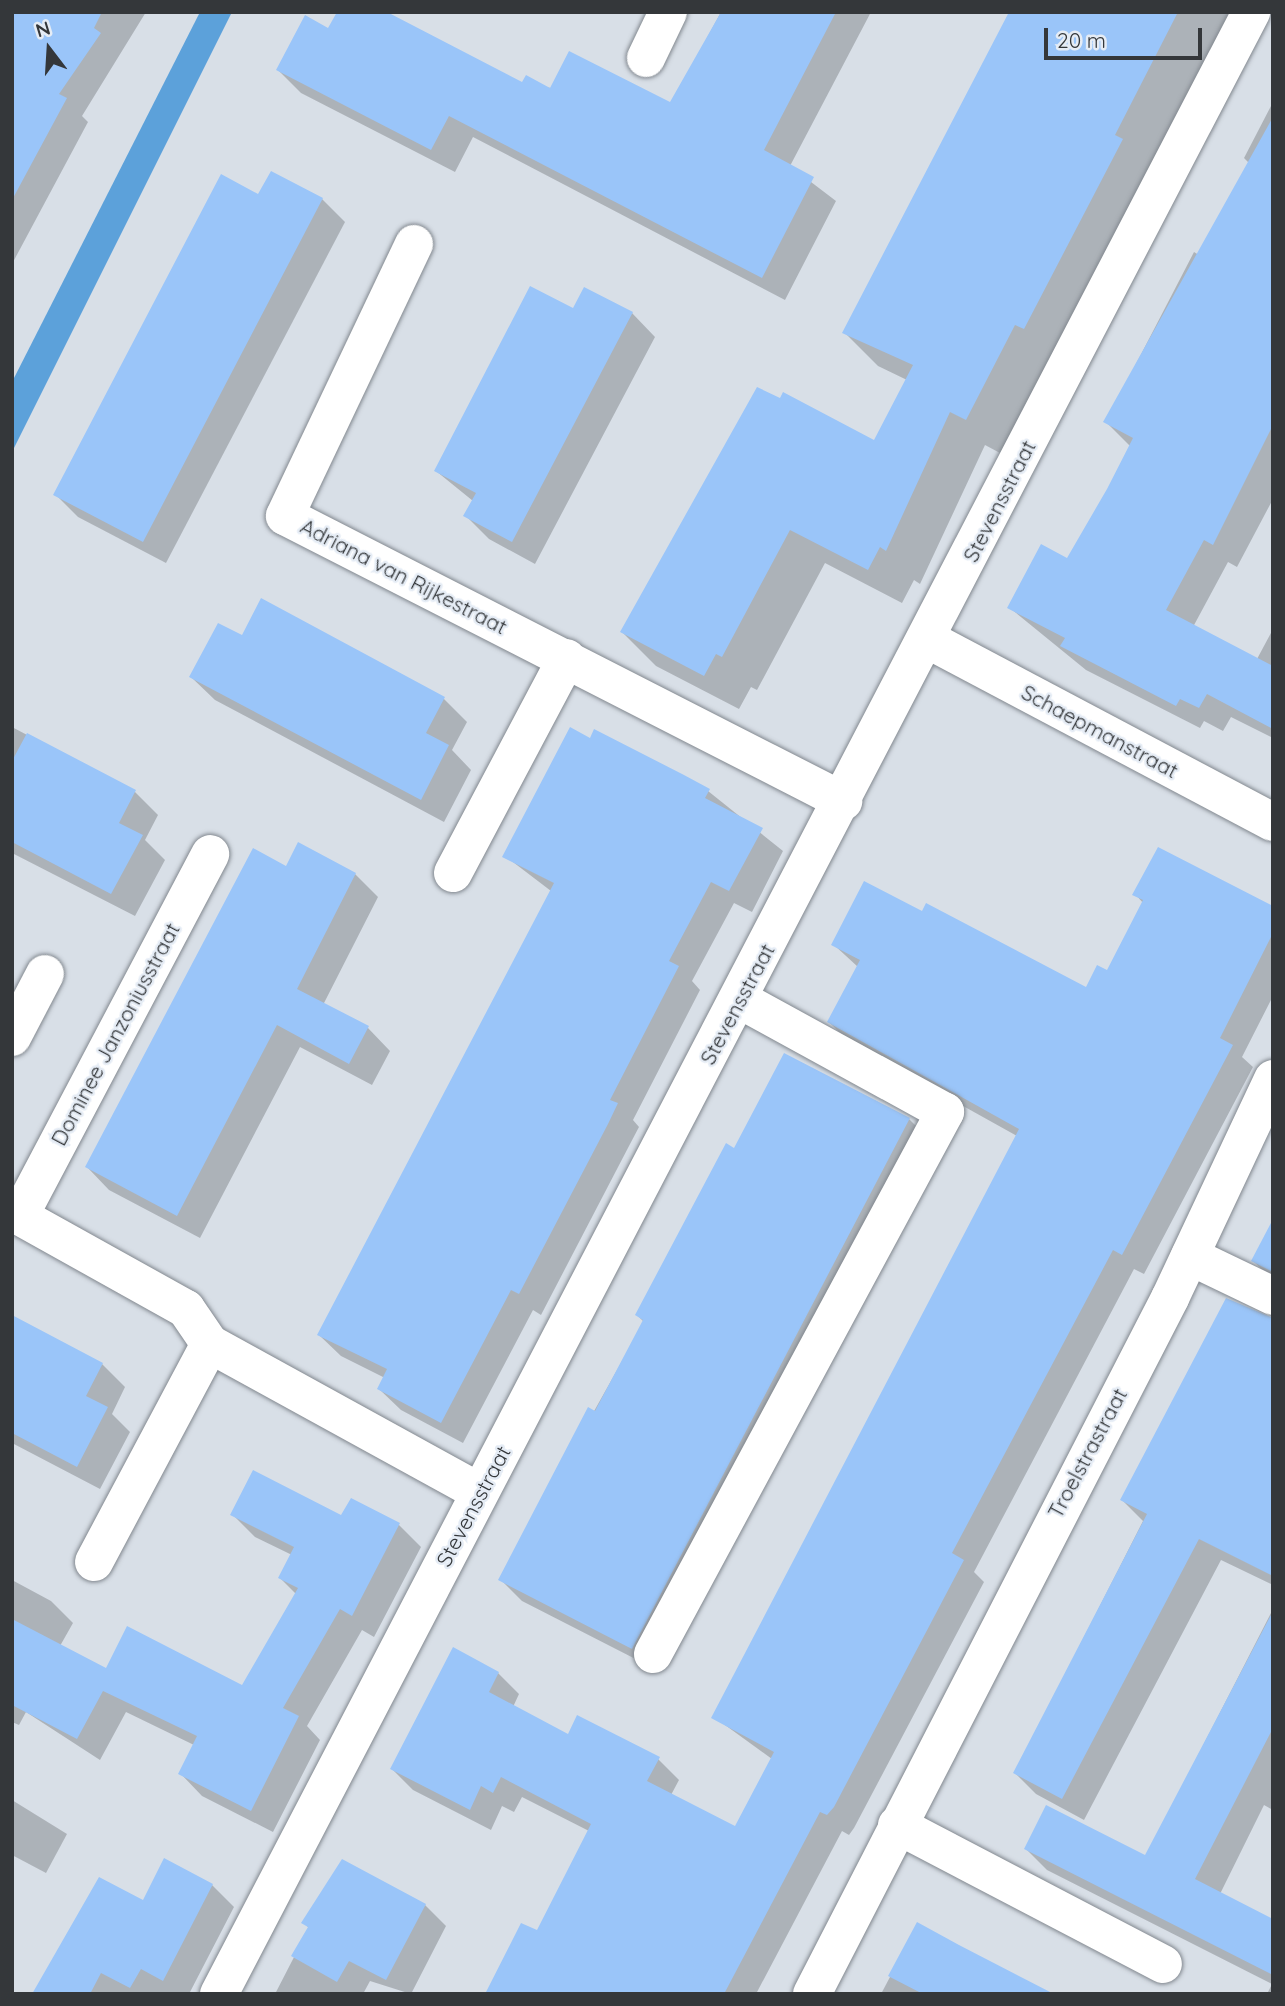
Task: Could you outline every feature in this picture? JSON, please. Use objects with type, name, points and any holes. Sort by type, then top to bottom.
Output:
[{"type":"street","points":[[646,58],[668,12]]},
{"type":"street","name":"Stevensstraat","points":[[219,1994],[928,639],[1251,12]]},
{"type":"street","name":"Adriana van Rijkestraat","points":[[414,244],[285,516],[843,801]]},
{"type":"street","name":"Schaepmanstraat","points":[[928,639],[1273,822]]},
{"type":"street","points":[[453,873],[567,658]]},
{"type":"street","name":"Dominee Janzoniusstraat","points":[[209,854],[16,1213],[186,1309],[210,1344],[480,1492]]},
{"type":"street","points":[[12,1037],[45,974]]},
{"type":"street","points":[[653,1654],[945,1112],[739,999]]},
{"type":"street","name":"Troelstrastraat","points":[[812,1994],[1190,1256],[1273,1079]]},
{"type":"street","points":[[1190,1256],[1273,1296]]},
{"type":"street","points":[[94,1562],[210,1344]]},
{"type":"street","points":[[897,1825],[1163,1964]]},
{"type":"water","points":[[200,12],[232,12],[12,452],[12,382]]},
{"type":"building","points":[[12,12],[102,12],[94,28],[101,33],[59,94],[67,98],[12,200]]},
{"type":"building","points":[[337,12],[387,12],[522,82],[526,75],[550,88],[569,51],[670,102],[721,12],[836,12],[764,150],[814,177],[762,278],[449,116],[431,150],[276,70],[305,15],[328,28]]},
{"type":"building","points":[[1009,12],[1178,12],[1115,135],[1123,139],[1024,329],[1015,325],[966,420],[950,412],[886,551],[880,547],[868,570],[790,530],[722,657],[716,654],[704,676],[620,632],[757,387],[780,398],[783,392],[874,440],[913,365],[842,333]]},
{"type":"building","points":[[1273,117],[1273,425],[1213,545],[1204,540],[1166,610],[1273,666],[1273,729],[1207,694],[1199,708],[1180,699],[1176,706],[1060,646],[1065,638],[1007,608],[1041,544],[1067,558],[1107,489],[1133,438],[1103,422]]},
{"type":"building","points":[[271,171],[323,198],[143,542],[53,495],[221,174],[258,194]]},
{"type":"building","points":[[530,286],[573,308],[584,287],[633,312],[512,542],[463,516],[476,493],[434,471]]},
{"type":"building","points":[[261,598],[445,697],[426,733],[449,745],[421,800],[189,677],[218,623],[242,635]]},
{"type":"building","points":[[570,727],[590,738],[594,729],[684,775],[710,789],[705,798],[763,828],[729,891],[711,882],[669,961],[679,966],[610,1100],[618,1103],[608,1124],[519,1294],[511,1290],[441,1423],[377,1389],[387,1369],[317,1335],[554,883],[502,857]]},
{"type":"building","points":[[27,733],[136,790],[119,823],[143,835],[111,894],[12,842],[12,761]]},
{"type":"building","points":[[298,842],[356,873],[297,989],[369,1026],[349,1064],[277,1025],[177,1216],[85,1167],[253,848],[286,866]]},
{"type":"building","points":[[1158,847],[1273,906],[1273,933],[1220,1038],[1233,1045],[1122,1255],[1113,1250],[952,1553],[964,1560],[834,1807],[827,1815],[820,1812],[724,1994],[485,1994],[521,1923],[537,1930],[591,1824],[501,1777],[493,1793],[481,1786],[470,1810],[390,1769],[453,1647],[499,1672],[489,1692],[568,1734],[577,1715],[660,1757],[647,1781],[735,1826],[774,1752],[711,1718],[1019,1129],[827,1022],[860,960],[831,945],[864,881],[922,911],[926,903],[1086,987],[1097,965],[1107,970],[1143,900],[1132,895]]},
{"type":"building","points":[[784,1053],[910,1118],[632,1649],[498,1580],[588,1407],[595,1411],[643,1320],[635,1315],[726,1143],[734,1148]]},
{"type":"building","points":[[1273,1219],[1273,1272],[1251,1261]]},
{"type":"building","points":[[1226,1298],[1273,1318],[1273,1576],[1199,1539],[1062,1799],[1013,1773],[1147,1514],[1120,1500]]},
{"type":"building","points":[[12,1315],[103,1363],[86,1396],[108,1407],[77,1467],[12,1433]]},
{"type":"building","points":[[253,1470],[341,1515],[351,1498],[400,1523],[352,1616],[340,1609],[283,1708],[299,1716],[251,1811],[178,1774],[197,1736],[103,1691],[77,1739],[12,1705],[12,1619],[106,1668],[127,1626],[242,1685],[298,1588],[278,1578],[294,1547],[230,1515]]},
{"type":"building","points":[[1273,1611],[1273,1728],[1195,1879],[1273,1919],[1273,1975],[1024,1849],[1046,1805],[1145,1855]]},
{"type":"building","points":[[164,1858],[213,1884],[163,1981],[141,1969],[130,1988],[101,1973],[90,1994],[32,1994],[99,1877],[143,1900]]},
{"type":"building","points":[[342,1859],[426,1904],[386,1980],[349,1961],[337,1982],[291,1956],[308,1927],[301,1923]]},
{"type":"building","points":[[917,1922],[1054,1994],[923,1994],[888,1976]]}]
